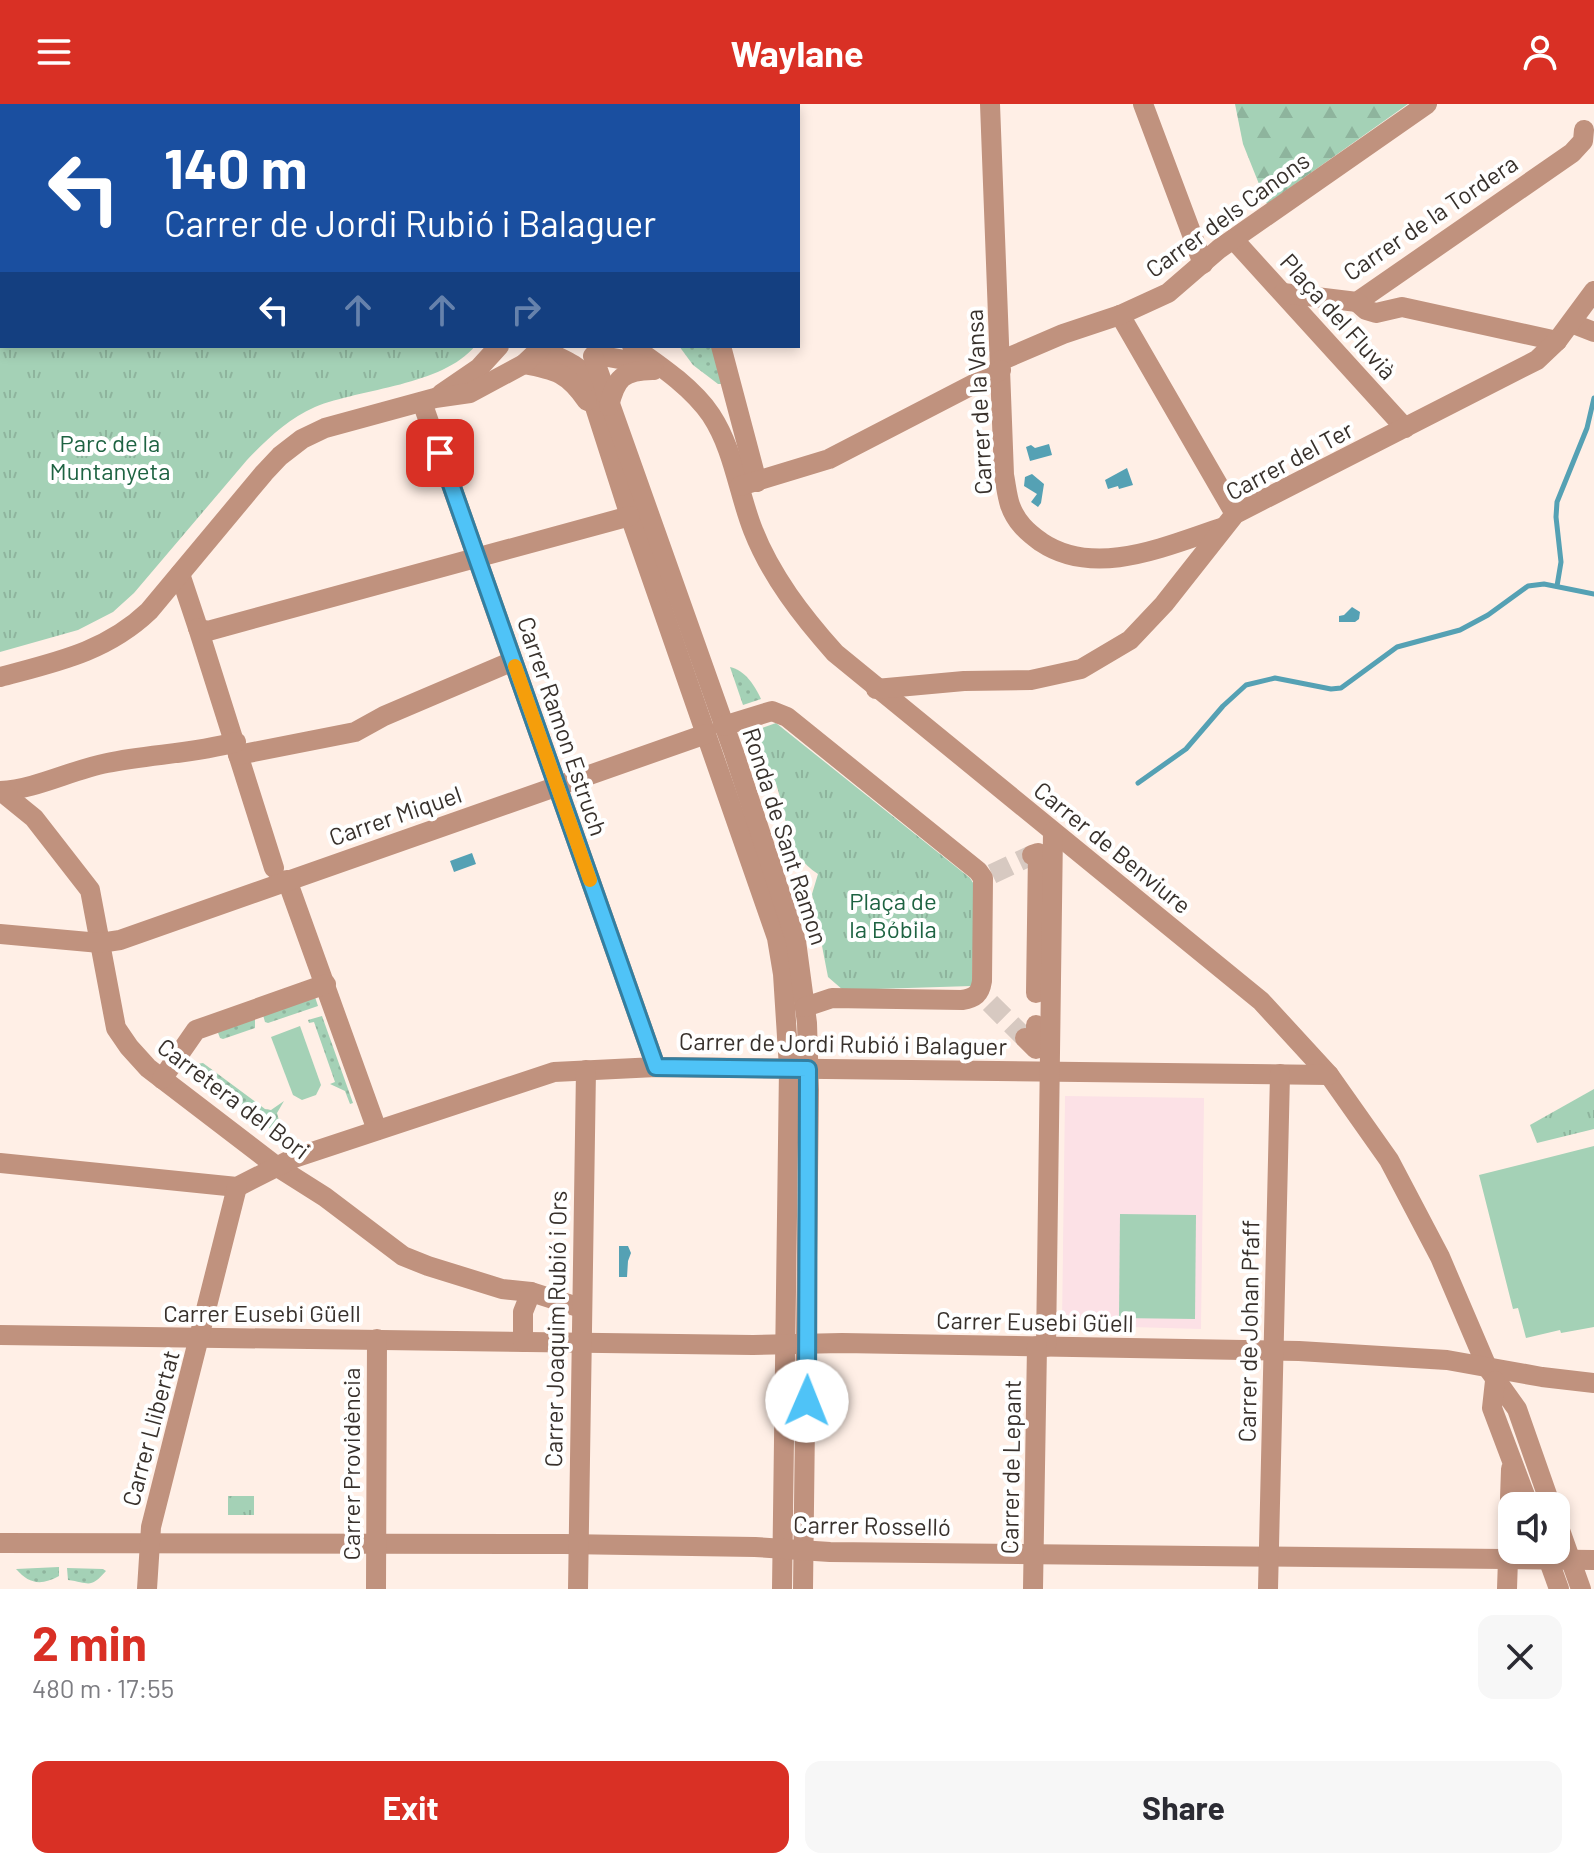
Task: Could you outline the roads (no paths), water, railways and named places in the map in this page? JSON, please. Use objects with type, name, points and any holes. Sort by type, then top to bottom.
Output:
[{"type":"street","name":"Carrer de la Vansa","points":[[990,104],[1004,475],[1010,506],[1025,531],[1051,548],[1073,557],[1102,559],[1149,552],[1230,520]]},
{"type":"street","points":[[1143,104],[1203,264]]},
{"type":"street","name":"Carrer dels Canons","points":[[748,484],[829,459],[1063,334],[1120,315],[1168,293],[1234,240],[1427,104]]},
{"type":"street","name":"Carrer de la Tordera","points":[[1283,293],[1357,302],[1572,153],[1583,141],[1584,130]]},
{"type":"street","name":"Plaça del Fluvià","points":[[1234,240],[1405,428]]},
{"type":"street","name":"Carrer del Ter","points":[[876,689],[964,681],[1031,680],[1081,669],[1130,640],[1230,520],[1537,360],[1557,341],[1594,291]]},
{"type":"street","name":"Plaça del Fluvià","points":[[1357,302],[1366,310],[1376,313],[1402,307],[1557,341]]},
{"type":"street","points":[[1120,315],[1230,520]]},
{"type":"street","points":[[1571,323],[1594,332]]},
{"type":"street","points":[[428,400],[479,368],[497,348]]},
{"type":"street","points":[[0,677],[99,647],[129,630],[264,473],[302,439],[325,428],[428,400],[470,393],[524,364],[539,348]]},
{"type":"street","name":"Ronda de Sant Ramon","points":[[542,348],[580,369],[603,410],[714,730],[777,938],[798,1068],[807,1344],[793,1550],[782,1589]]},
{"type":"street","name":"Carrer de Benviure","points":[[635,348],[702,404],[718,426],[748,484],[754,532],[793,602],[835,653],[1261,1001],[1329,1075],[1389,1160],[1440,1257],[1491,1374],[1517,1409],[1546,1492]]},
{"type":"street","points":[[653,348],[674,379]]},
{"type":"street","points":[[721,348],[748,484]]},
{"type":"street","points":[[565,360],[579,360],[599,352]]},
{"type":"street","name":"Carrer de Benviure","points":[[599,352],[674,379]]},
{"type":"street","name":"Ronda de Sant Ramon","points":[[599,352],[603,410],[630,516],[796,941],[805,1007],[798,1068],[786,1345],[793,1550],[803,1589]]},
{"type":"street","name":"Ronda de Sant Ramon","points":[[524,364],[553,369],[564,375],[603,410]]},
{"type":"street","points":[[603,410],[620,379],[629,372],[653,370]]},
{"type":"street","name":"Carrer Ramon Estruch","points":[[428,400],[477,559],[656,1067]]},
{"type":"street","points":[[198,628],[208,631],[630,516]]},
{"type":"street","points":[[1149,552],[1172,556],[1190,571]]},
{"type":"street","points":[[180,574],[281,874],[326,984],[377,1130]]},
{"type":"street","points":[[1,792],[25,788],[107,763],[204,751],[263,751],[355,732],[384,716],[513,661]]},
{"type":"street","points":[[714,730],[772,711],[787,717],[988,876],[982,981],[985,997],[962,1000],[832,998],[805,1007]]},
{"type":"street","name":"Carrer Miquel","points":[[0,934],[100,943],[120,940],[281,874],[556,786],[714,730]]},
{"type":"street","name":"Carretera del Bori","points":[[1,792],[34,818],[85,880],[93,897],[116,1028],[136,1057],[276,1166],[413,1261],[502,1289],[531,1292],[581,1308]]},
{"type":"street","name":"Carrer de Lepant","points":[[1033,1589],[1042,1346],[1053,832]]},
{"type":"street","points":[[1025,1038],[1036,1049],[1038,853],[1032,855]]},
{"type":"street","points":[[162,1079],[196,1030],[326,984]]},
{"type":"street","name":"Carrer de Jordi Rubió i Balaguer","points":[[237,1187],[276,1166],[554,1072],[656,1067],[1329,1075]]},
{"type":"street","name":"Carrer Joaquim Rubió i Ors","points":[[578,1589],[586,1070]]},
{"type":"street","name":"Carrer de Johan Pfaff","points":[[1268,1589],[1280,1074]]},
{"type":"street","points":[[0,1163],[237,1187]]},
{"type":"street","name":"Carrer Llibertat","points":[[147,1589],[148,1543],[237,1187]]},
{"type":"street","points":[[523,1342],[523,1312],[531,1292]]},
{"type":"street","name":"Carrer Eusebi Güell","points":[[0,1335],[1042,1346],[1274,1352],[1447,1360],[1491,1374],[1594,1383]]},
{"type":"street","name":"Carrer Providència","points":[[376,1589],[377,1339]]},
{"type":"street","name":"Carrer de Benviure","points":[[1491,1374],[1492,1408],[1524,1492]]},
{"type":"street","points":[[1510,1492],[1511,1460]]},
{"type":"street","name":"Carrer Rosselló","points":[[0,1543],[579,1544],[1034,1554],[1498,1559]]},
{"type":"street","points":[[1570,1560],[1581,1589]]},
{"type":"street","name":"Carrer Rosselló","points":[[1570,1560],[1594,1560]]},
{"type":"street","points":[[1507,1564],[1507,1589]]},
{"type":"street","points":[[1550,1564],[1559,1589]]},
{"type":"water","points":[[1049,444],[1052,455],[1030,461],[1026,447]]},
{"type":"water","points":[[1127,468],[1133,485],[1108,489],[1105,480]]},
{"type":"water","points":[[1032,474],[1044,484],[1038,507],[1031,502],[1037,494],[1024,486],[1025,477]]},
{"type":"water","points":[[1352,607],[1360,612],[1359,619],[1339,622],[1339,616]]},
{"type":"water","points":[[472,853],[476,864],[454,872],[450,861]]},
{"type":"water","points":[[619,1246],[628,1246],[631,1253],[627,1277],[619,1277]]},
{"type":"waterway","points":[[1557,586],[1561,562],[1557,502],[1587,428],[1594,398]]},
{"type":"waterway","points":[[1138,783],[1186,749],[1223,706],[1246,685],[1275,678],[1331,689],[1341,688],[1397,647],[1460,630],[1488,615],[1528,586],[1544,584],[1594,594]]},
{"type":"tunnel","points":[[992,874],[1032,855]]},
{"type":"tunnel","points":[[990,1003],[1025,1038]]},
{"type":"park label","name":"Parc de la Muntanyeta","points":[[110,456]]},
{"type":"park label","name":"Plaça de la Bóbila","points":[[893,914]]}]
